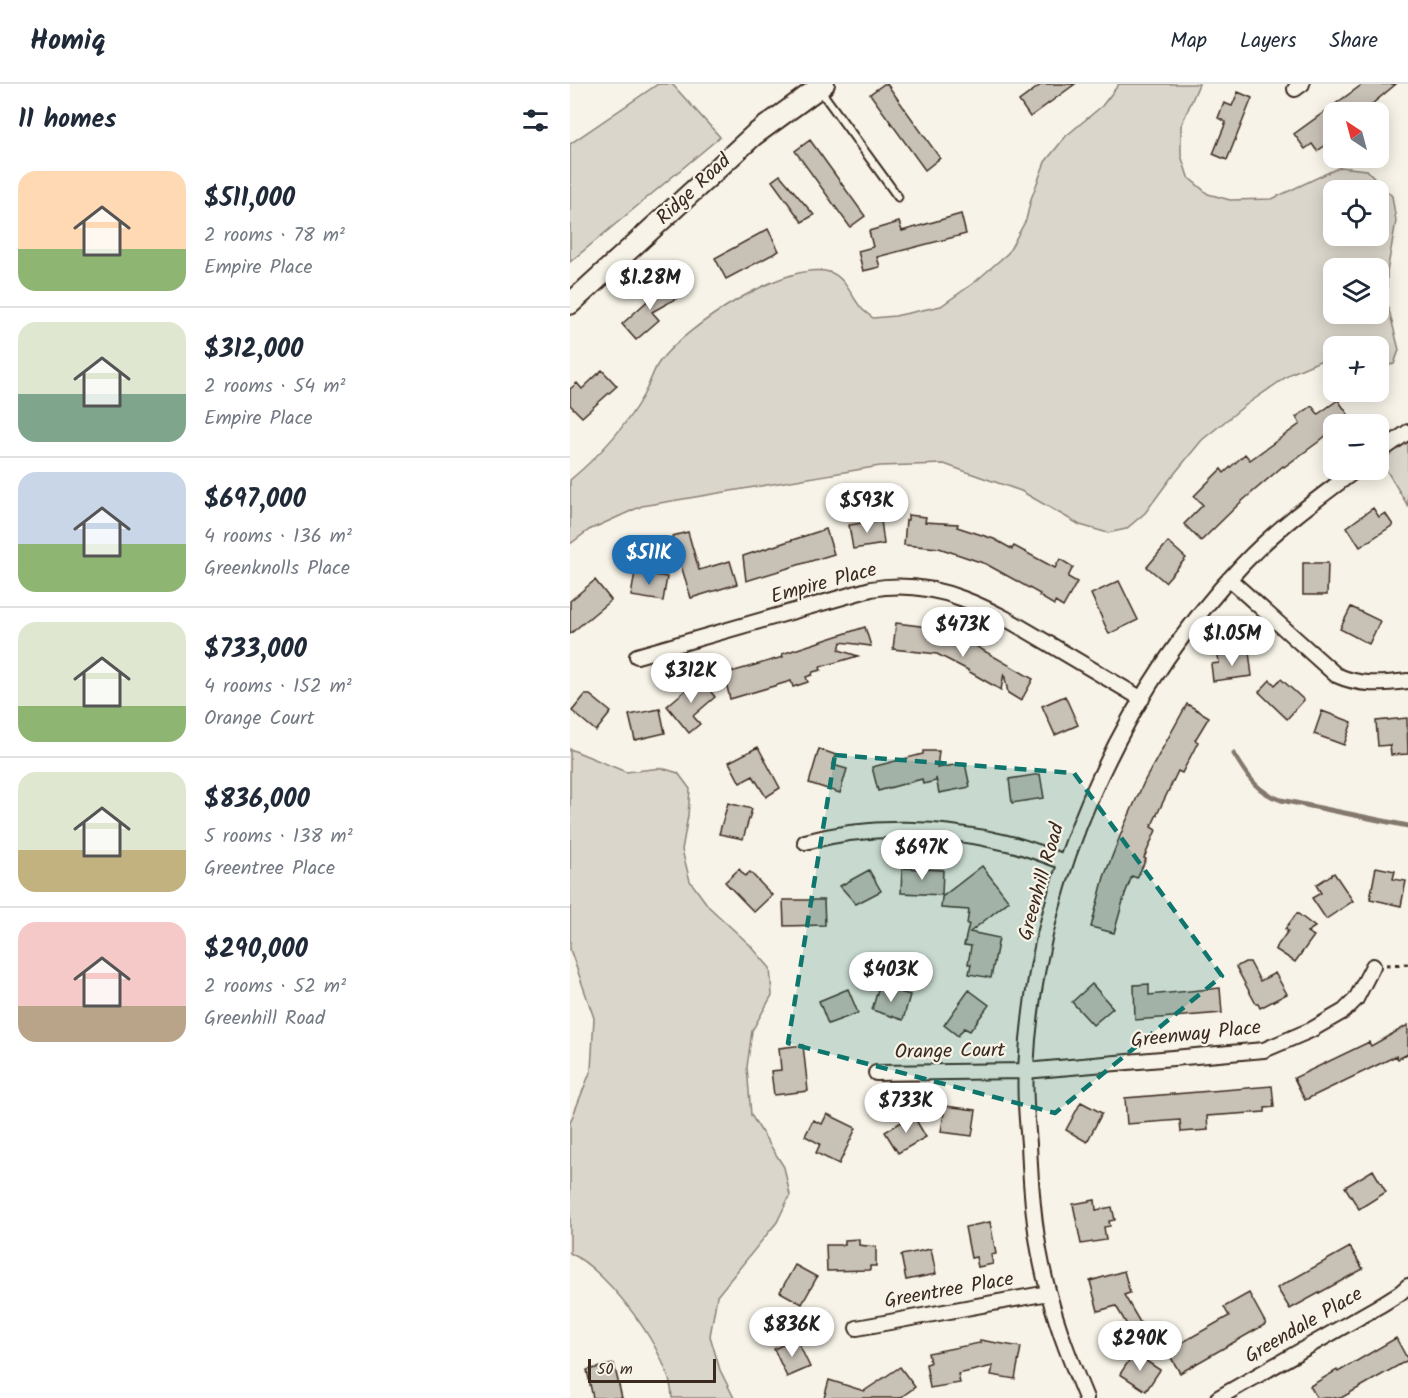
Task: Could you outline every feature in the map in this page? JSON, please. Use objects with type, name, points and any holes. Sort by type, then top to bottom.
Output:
[{"type":"street","name":"Ridge Road","points":[[570,304],[754,135],[821,86]]},
{"type":"street","points":[[1389,445],[1408,432]]},
{"type":"street","name":"Greenhill Road","points":[[1086,1398],[1048,1293],[1034,1216],[1025,1071],[1031,1011],[1052,907],[1065,862],[1102,773],[1142,699],[1184,636],[1229,579],[1295,516],[1343,480]]},
{"type":"street","points":[[1229,579],[1336,675],[1362,684],[1408,681]]},
{"type":"street","name":"Empire Place","points":[[637,656],[871,589],[893,586],[926,588],[964,598],[993,611],[1142,699]]},
{"type":"street","points":[[806,842],[856,832],[936,831],[969,834],[1010,843],[1065,862]]},
{"type":"street","name":"Greenway Place","points":[[1025,1071],[1264,1050],[1311,1030],[1344,1011],[1356,999],[1372,966]]},
{"type":"street","name":"Orange Court","points":[[876,1073],[1025,1071]]},
{"type":"street","name":"Greendale Place","points":[[1218,1398],[1379,1306],[1408,1286]]},
{"type":"street","name":"Greentree Place","points":[[856,1328],[1048,1293]]},
{"type":"lane","points":[[821,86],[898,197]]},
{"type":"path","points":[[1372,966],[1408,964]]},
{"type":"highlighted area","points":[[835,755],[1074,773],[1222,976],[1055,1113],[788,1043]]},
{"type":"shaded area","points":[[658,84],[672,84],[720,137],[570,262],[570,144]]},
{"type":"shaded area","points":[[1119,84],[1199,84],[1181,126],[1181,155],[1188,177],[1208,194],[1230,200],[1272,199],[1338,168],[1367,170],[1377,180],[1323,180],[1323,246],[1389,246],[1389,193],[1392,196],[1396,221],[1389,261],[1389,258],[1323,258],[1323,324],[1389,324],[1389,310],[1399,350],[1394,364],[1389,365],[1389,336],[1323,336],[1323,360],[1292,373],[1243,407],[1202,440],[1145,513],[1126,529],[1108,533],[1080,525],[1021,491],[944,464],[880,466],[642,506],[589,530],[570,544],[570,480],[602,451],[620,430],[644,394],[660,361],[691,331],[738,299],[764,286],[788,276],[811,271],[835,274],[862,309],[873,318],[895,316],[941,306],[975,282],[1008,253],[1026,220],[1045,162],[1066,136],[1102,106]]},
{"type":"shaded area","points":[[1408,432],[1408,506],[1389,475],[1389,449]]},
{"type":"shaded area","points":[[570,749],[626,772],[662,768],[678,773],[690,789],[682,850],[690,881],[709,907],[750,945],[770,968],[772,995],[752,1031],[747,1067],[751,1115],[784,1167],[790,1195],[777,1222],[717,1296],[710,1336],[720,1370],[734,1398],[672,1398],[669,1380],[661,1360],[635,1316],[602,1277],[570,1253],[570,1123],[591,1070],[594,1018],[570,949]]},
{"type":"building","points":[[887,84],[940,158],[925,170],[870,94]]},
{"type":"building","points":[[1042,84],[1075,84],[1030,117],[1019,101]]},
{"type":"building","points":[[1363,84],[1396,84],[1374,102],[1338,102]]},
{"type":"building","points":[[1238,92],[1252,98],[1227,160],[1213,154],[1226,122],[1218,118],[1224,103],[1232,106]]},
{"type":"building","points":[[1323,113],[1323,147],[1317,151],[1312,144],[1305,149],[1294,134]]},
{"type":"building","points":[[810,140],[865,216],[850,227],[795,151]]},
{"type":"building","points":[[780,175],[814,215],[802,222],[772,181]]},
{"type":"building","points":[[961,214],[966,234],[877,257],[880,267],[863,271],[858,251],[873,247],[869,231],[899,222],[902,231]]},
{"type":"building","points":[[768,229],[779,251],[726,279],[715,258]]},
{"type":"building","points":[[670,281],[679,297],[652,312],[659,320],[636,340],[622,324],[654,295],[652,291]]},
{"type":"building","points":[[602,370],[617,386],[582,417],[570,405],[570,389],[577,383],[582,389]]},
{"type":"building","points":[[1335,402],[1339,402],[1348,414],[1323,414],[1323,438],[1283,466],[1201,541],[1184,524],[1203,505],[1194,496],[1221,469],[1224,473],[1245,454],[1250,460],[1300,424],[1296,417],[1312,406],[1318,414]]},
{"type":"building","points":[[1373,508],[1379,517],[1385,513],[1393,525],[1360,547],[1347,527]]},
{"type":"building","points":[[908,515],[926,517],[925,522],[958,524],[957,527],[994,539],[1012,549],[1014,546],[1055,568],[1060,559],[1073,567],[1068,577],[1077,582],[1063,607],[1055,602],[1054,605],[1039,596],[1040,594],[986,564],[939,548],[904,545]]},
{"type":"building","points":[[881,520],[884,544],[853,549],[849,525]]},
{"type":"building","points":[[826,529],[834,554],[746,581],[743,556]]},
{"type":"building","points":[[688,532],[699,570],[730,561],[737,584],[691,598],[672,536]]},
{"type":"building","points":[[1168,542],[1186,558],[1165,582],[1147,567]]},
{"type":"building","points":[[1303,563],[1328,563],[1327,595],[1303,595]]},
{"type":"building","points":[[635,572],[667,577],[663,601],[631,596]]},
{"type":"building","points":[[595,580],[611,600],[570,634],[570,601]]},
{"type":"building","points":[[1119,581],[1138,620],[1109,634],[1091,594]]},
{"type":"building","points":[[1351,607],[1380,621],[1369,644],[1340,629]]},
{"type":"building","points":[[896,623],[928,627],[927,632],[949,645],[955,634],[1033,679],[1021,701],[1008,693],[1004,673],[1001,690],[937,654],[893,649]]},
{"type":"building","points":[[865,627],[871,646],[841,642],[839,650],[858,656],[820,667],[821,670],[806,677],[808,682],[793,687],[791,681],[730,699],[724,674],[783,657],[782,654]]},
{"type":"building","points":[[1249,652],[1252,676],[1213,681],[1211,664],[1219,663],[1218,655]]},
{"type":"building","points":[[700,678],[715,697],[693,716],[700,724],[689,733],[667,706]]},
{"type":"building","points":[[1281,679],[1304,700],[1287,719],[1259,692],[1270,680],[1275,685]]},
{"type":"building","points":[[585,695],[590,695],[611,712],[596,731],[572,711]]},
{"type":"building","points":[[1065,696],[1078,725],[1055,735],[1042,706]]},
{"type":"building","points":[[1187,704],[1209,717],[1195,740],[1198,742],[1182,773],[1178,771],[1151,827],[1156,830],[1144,858],[1146,859],[1137,878],[1132,876],[1114,933],[1091,927],[1104,877],[1124,826],[1145,780]]},
{"type":"building","points":[[660,709],[665,733],[635,740],[629,715]]},
{"type":"building","points":[[1322,711],[1352,722],[1344,745],[1314,734]]},
{"type":"building","points":[[1407,718],[1408,754],[1391,755],[1390,745],[1378,746],[1376,721]]},
{"type":"building","points":[[758,747],[780,788],[766,797],[753,776],[740,783],[729,762]]},
{"type":"building","points":[[819,749],[836,755],[833,765],[847,769],[840,793],[809,783]]},
{"type":"building","points":[[923,751],[939,751],[937,768],[965,763],[970,787],[939,793],[936,778],[936,781],[923,784],[922,779],[878,791],[872,767],[923,754]]},
{"type":"building","points":[[1040,774],[1044,798],[1012,803],[1009,779]]},
{"type":"building","points":[[728,803],[752,809],[743,839],[719,834]]},
{"type":"building","points":[[982,866],[1009,901],[970,932],[999,938],[991,978],[969,974],[971,946],[964,945],[969,924],[967,924],[969,910],[941,908],[942,897]]},
{"type":"building","points":[[1376,867],[1395,871],[1393,879],[1406,881],[1401,906],[1370,899]]},
{"type":"building","points":[[902,868],[943,870],[942,895],[901,893]]},
{"type":"building","points":[[739,869],[745,876],[750,872],[772,895],[754,912],[725,882]]},
{"type":"building","points":[[869,870],[881,891],[856,904],[840,886]]},
{"type":"building","points":[[1334,873],[1353,901],[1326,919],[1312,898],[1321,893],[1316,885]]},
{"type":"building","points":[[783,900],[824,900],[825,925],[784,926]]},
{"type":"building","points":[[1297,913],[1315,927],[1307,932],[1314,936],[1295,962],[1275,949],[1288,931],[1285,929]]},
{"type":"building","points":[[1250,962],[1260,981],[1275,973],[1287,994],[1260,1008],[1236,967]]},
{"type":"building","points":[[1092,984],[1113,1008],[1093,1025],[1072,1002]]},
{"type":"building","points":[[1149,984],[1149,995],[1220,988],[1222,1013],[1135,1020],[1134,985]]},
{"type":"building","points":[[879,986],[910,995],[903,1020],[872,1010]]},
{"type":"building","points":[[848,989],[858,1013],[828,1024],[819,1001]]},
{"type":"building","points":[[969,990],[989,1005],[970,1031],[964,1028],[958,1036],[944,1025]]},
{"type":"building","points":[[1408,1025],[1408,1054],[1398,1059],[1396,1056],[1305,1100],[1294,1078],[1369,1042],[1371,1046]]},
{"type":"building","points":[[803,1045],[808,1091],[774,1095],[771,1071],[781,1070],[779,1048]]},
{"type":"building","points":[[1272,1086],[1274,1107],[1265,1108],[1265,1112],[1207,1116],[1208,1130],[1181,1132],[1180,1120],[1127,1124],[1125,1098]]},
{"type":"building","points":[[1081,1102],[1102,1113],[1087,1142],[1066,1130]]},
{"type":"building","points":[[945,1106],[976,1110],[972,1136],[941,1132]]},
{"type":"building","points":[[827,1114],[856,1128],[839,1164],[816,1153],[820,1144],[805,1136],[813,1120],[822,1124]]},
{"type":"building","points":[[913,1115],[926,1137],[898,1153],[885,1132]]},
{"type":"building","points":[[1373,1170],[1386,1192],[1359,1209],[1345,1187]]},
{"type":"building","points":[[1095,1200],[1096,1210],[1112,1207],[1115,1220],[1109,1221],[1110,1226],[1104,1227],[1106,1240],[1081,1244],[1073,1204]]},
{"type":"building","points":[[990,1222],[996,1254],[991,1255],[993,1264],[978,1267],[976,1257],[971,1258],[965,1227]]},
{"type":"building","points":[[859,1239],[859,1245],[876,1247],[876,1266],[870,1266],[870,1270],[827,1271],[826,1245],[845,1245],[845,1240]]},
{"type":"building","points":[[1350,1247],[1363,1269],[1290,1309],[1277,1288]]},
{"type":"building","points":[[931,1249],[936,1274],[906,1280],[901,1255]]},
{"type":"building","points":[[795,1265],[817,1277],[802,1304],[780,1292]]},
{"type":"building","points":[[1124,1271],[1130,1293],[1124,1295],[1141,1324],[1130,1330],[1116,1306],[1098,1311],[1090,1281]]},
{"type":"building","points":[[1249,1293],[1266,1324],[1180,1373],[1167,1351],[1229,1316],[1224,1307]]},
{"type":"building","points":[[796,1338],[810,1367],[787,1377],[774,1349]]},
{"type":"building","points":[[1396,1338],[1408,1360],[1341,1398],[1317,1398],[1310,1386]]},
{"type":"building","points":[[980,1340],[1021,1347],[1015,1379],[991,1375],[993,1366],[958,1374],[960,1383],[930,1388],[926,1364],[930,1363],[928,1353],[980,1343]]},
{"type":"building","points":[[1134,1353],[1160,1370],[1146,1391],[1120,1374]]},
{"type":"building","points":[[614,1364],[622,1398],[593,1398],[587,1370]]},
{"type":"building","points":[[900,1367],[915,1387],[900,1398],[824,1398],[829,1380],[864,1391]]},
{"type":"waterway","points":[[1234,754],[1258,787],[1281,800],[1408,826]]}]
